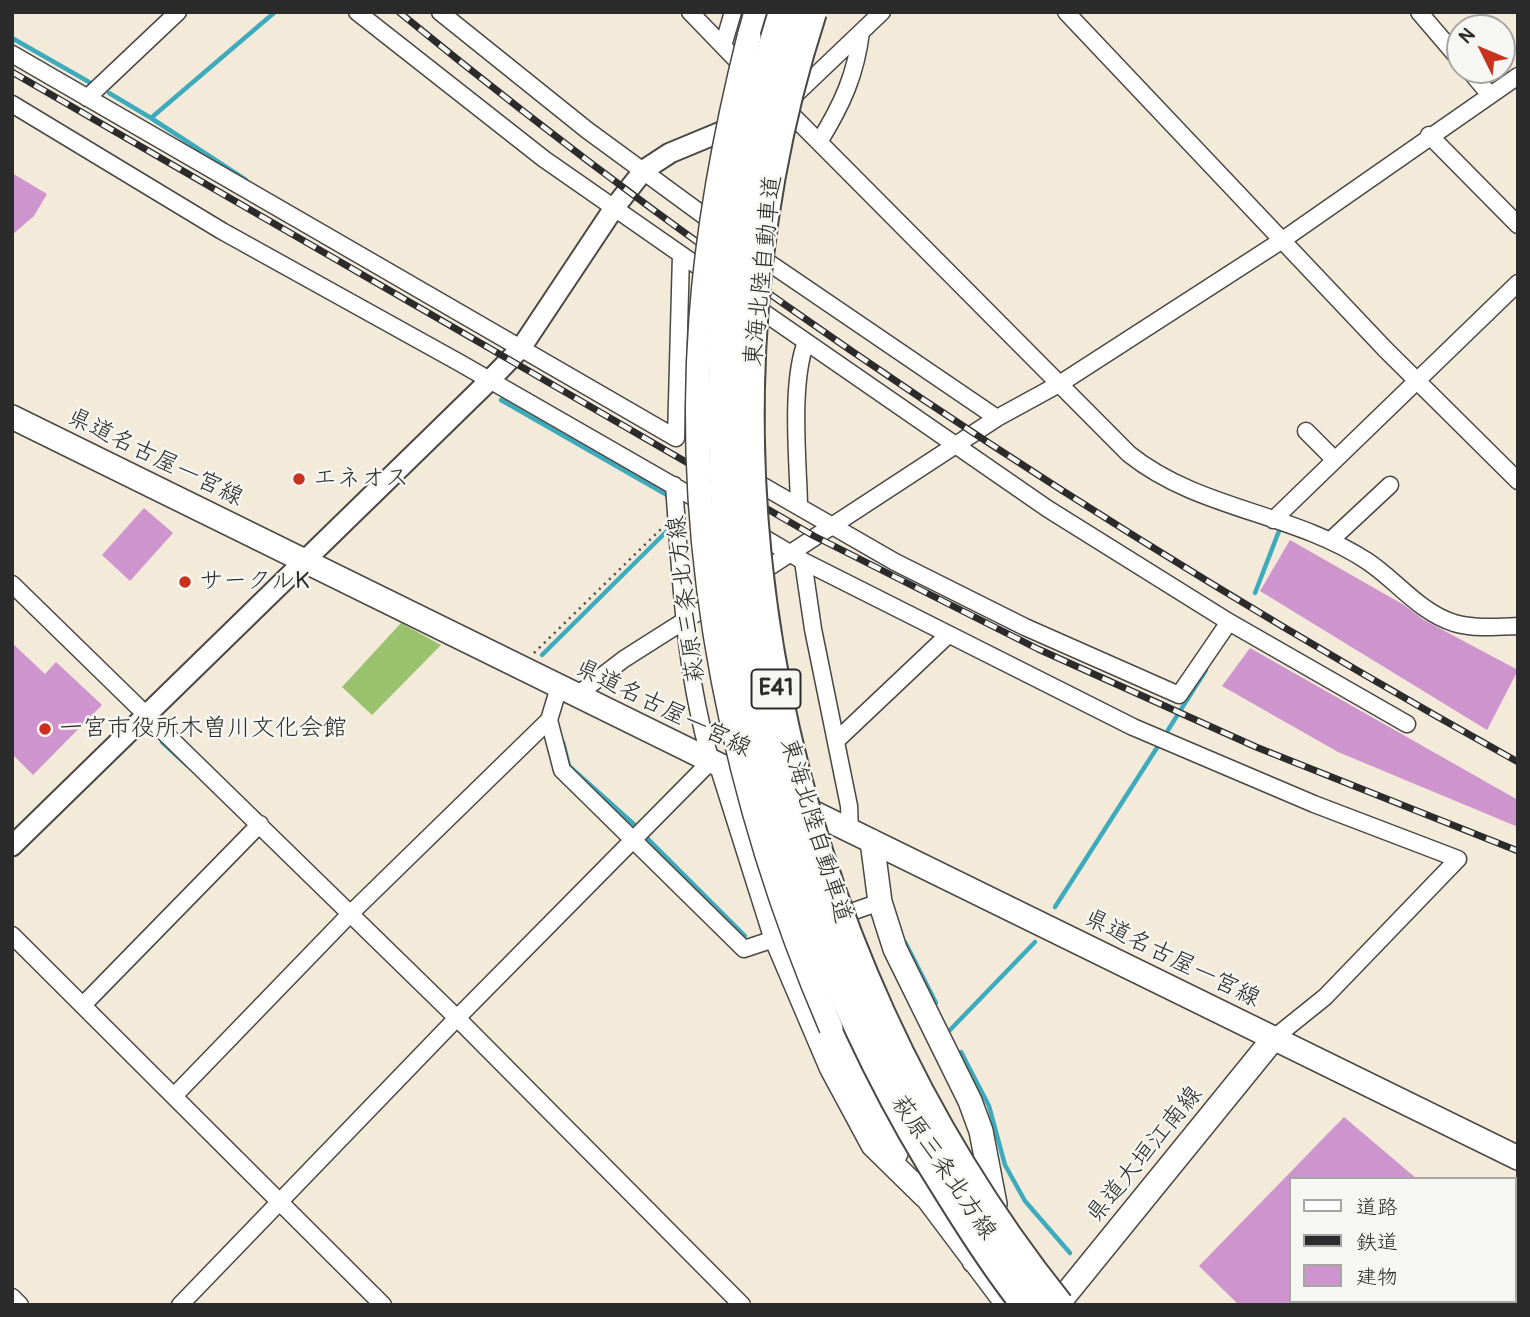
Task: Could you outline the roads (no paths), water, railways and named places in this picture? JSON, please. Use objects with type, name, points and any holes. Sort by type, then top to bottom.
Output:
[{"type":"highway","name":"東海北陸自動車道","points":[[783,12],[757,110],[741,193],[725,361],[723,452],[728,544],[749,690],[785,839],[808,910],[866,1045],[935,1171],[1026,1305]]},
{"type":"highway","name":"東海北陸自動車道","points":[[812,12],[784,116],[769,201],[757,289],[752,371],[756,546],[775,685],[810,832],[868,987],[955,1156],[1058,1305]]},
{"type":"main road","name":"萩原三条北方線","points":[[756,12],[720,170],[701,318],[698,391],[703,530],[717,650],[742,773],[788,924],[831,1028],[883,1133],[925,1196],[1000,1296],[1016,1305]]},
{"type":"main road","name":"県道名古屋一宮線","points":[[12,417],[1518,1158]]},
{"type":"main road","points":[[716,764],[776,938],[810,1022],[864,1132],[884,1157],[925,1196]]},
{"type":"main road","points":[[872,841],[880,902],[895,949],[970,1101],[981,1131],[995,1204],[974,1261]]},
{"type":"main road","name":"県道大垣江南線","points":[[1058,1305],[1274,1038]]},
{"type":"street","points":[[87,98],[178,12]]},
{"type":"street","points":[[357,12],[544,159],[1048,509],[1229,622],[1407,724]]},
{"type":"street","points":[[440,12],[587,130],[793,281],[997,418]]},
{"type":"street","points":[[690,12],[1129,454],[1154,474],[1191,493],[1308,529],[1331,540],[1369,562],[1419,603],[1451,622],[1474,627],[1518,626]]},
{"type":"street","points":[[723,46],[733,12]]},
{"type":"street","points":[[1066,12],[1416,381],[1515,472]]},
{"type":"street","points":[[1419,12],[1446,44]]},
{"type":"street","points":[[12,846],[520,348],[614,208],[644,170],[670,153],[783,106],[880,13]]},
{"type":"street","points":[[819,142],[844,102],[857,66],[861,32]]},
{"type":"street","points":[[12,54],[676,438],[799,505],[832,527],[1025,627],[1179,695],[1229,622]]},
{"type":"street","points":[[174,1096],[350,914],[549,720],[568,691],[684,621],[797,558],[832,527],[997,418],[1061,383],[1283,239],[1429,135],[1518,76]]},
{"type":"street","points":[[1481,84],[1490,95]]},
{"type":"street","points":[[12,104],[222,231],[490,380],[559,430],[624,466],[674,485],[797,558],[1133,727],[1314,804],[1458,859],[1325,997],[1274,1038]]},
{"type":"street","points":[[1429,135],[1518,225]]},
{"type":"street","points":[[676,438],[681,255]]},
{"type":"street","points":[[1273,520],[1518,283]]},
{"type":"street","points":[[799,505],[799,391],[801,355],[806,342]]},
{"type":"street","points":[[1306,431],[1335,460]]},
{"type":"street","points":[[180,1305],[457,1018],[635,840],[716,764],[691,681],[674,485]]},
{"type":"street","points":[[1331,540],[1390,485]]},
{"type":"street","points":[[797,558],[837,740],[850,831]]},
{"type":"street","points":[[12,584],[457,1018],[743,1305]]},
{"type":"street","points":[[837,740],[947,635]]},
{"type":"street","points":[[549,720],[562,770],[744,948],[880,902]]},
{"type":"street","points":[[83,1005],[260,824]]},
{"type":"street","points":[[12,935],[383,1305]]},
{"type":"street","points":[[12,1297],[20,1305]]},
{"type":"waterway","points":[[246,180],[151,118],[275,12]]},
{"type":"waterway","points":[[12,38],[89,82]]},
{"type":"waterway","points":[[109,93],[151,118]]},
{"type":"waterway","points":[[501,400],[667,495],[668,499]]},
{"type":"waterway","points":[[542,655],[670,528]]},
{"type":"waterway","points":[[1255,593],[1279,531]]},
{"type":"waterway","points":[[1168,730],[1206,670]]},
{"type":"waterway","points":[[162,742],[187,765]]},
{"type":"waterway","points":[[563,742],[569,766],[637,827]]},
{"type":"waterway","points":[[1055,907],[1160,743]]},
{"type":"waterway","points":[[647,838],[745,936]]},
{"type":"waterway","points":[[905,942],[936,1003]]},
{"type":"waterway","points":[[950,1030],[1035,942]]},
{"type":"waterway","points":[[961,1052],[989,1106],[1005,1165],[1025,1201],[1070,1253]]},
{"type":"railway","points":[[399,12],[530,117],[665,218],[942,412],[1227,593],[1518,762]]},
{"type":"railway","points":[[12,72],[814,536],[1038,649],[1256,747],[1518,851]]},
{"type":"place","name":"エネオス","points":[[299,479]]},
{"type":"place","name":"サークルK","points":[[185,582]]},
{"type":"place","name":"一宮市役所木曽川文化会館","points":[[45,729]]}]
